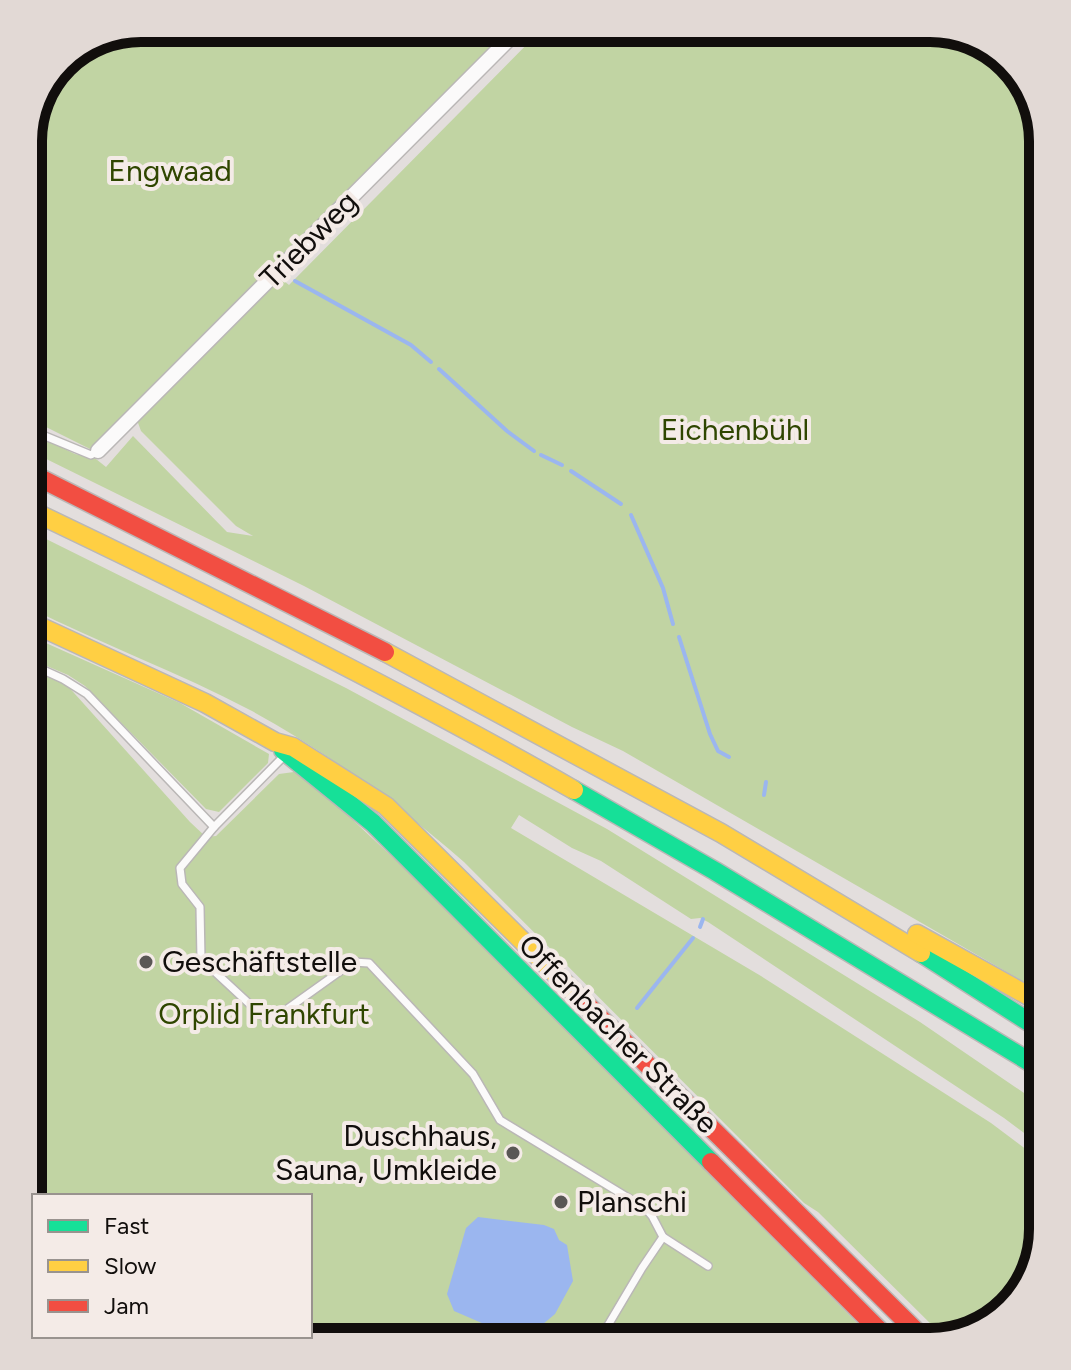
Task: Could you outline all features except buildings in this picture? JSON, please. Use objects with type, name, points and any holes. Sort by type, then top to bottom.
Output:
[{"type":"main road","points":[[42,479],[365,639],[577,753],[820,890],[1029,1022]]},
{"type":"main road","points":[[42,516],[190,587],[500,748],[715,871],[1029,1061]]},
{"type":"main road","name":"Offenbacher Straße","points":[[42,627],[205,703],[354,784],[407,825],[913,1328]]},
{"type":"main road","name":"Offenbacher Straße","points":[[285,747],[373,823],[878,1328]]},
{"type":"main road","points":[[820,890],[909,930],[1029,996]]},
{"type":"main road","points":[[903,984],[1029,1078]]},
{"type":"street","name":"Triebweg","points":[[98,451],[506,42]]},
{"type":"lane","points":[[42,435],[91,455],[98,451]]},
{"type":"lane","points":[[42,669],[87,694],[214,827]]},
{"type":"lane","points":[[285,747],[180,868],[182,884],[200,907],[201,959],[269,1022],[353,962],[369,963],[473,1074],[500,1120],[645,1208],[663,1237],[708,1266]]},
{"type":"lane","points":[[606,1328],[663,1237]]},
{"type":"green space","name":"Engwaad","points":[[141,42],[499,42],[92,450],[42,425],[42,134],[52,97],[76,66],[109,47]]},
{"type":"green space","name":"Eichenbühl","points":[[529,42],[937,42],[962,47],[980,55],[1000,71],[1012,86],[1026,115],[1029,141],[1029,985],[623,751],[304,586],[42,457],[42,438],[75,454],[96,459],[106,467],[133,436],[227,532],[253,536],[236,526],[141,431],[137,420],[279,277],[289,285]]},
{"type":"green space","points":[[42,537],[346,688],[607,829],[920,1022],[1029,1096],[1029,1137],[708,922],[700,918],[691,919],[601,861],[572,848],[519,815],[511,828],[761,976],[991,1123],[1029,1152],[1026,1255],[1005,1294],[995,1304],[968,1320],[935,1328],[818,1212],[804,1203],[464,862],[413,820],[334,761],[279,726],[195,683],[42,614]]},
{"type":"green space","points":[[42,641],[180,703],[269,754],[268,763],[219,812],[206,809],[85,686],[42,664]]},
{"type":"green space","name":"Orplid Frankfurt","points":[[42,673],[66,684],[206,837],[216,836],[279,774],[294,772],[340,808],[419,882],[862,1328],[312,1328],[312,1194],[42,1194]]},
{"type":"water","points":[[478,1217],[554,1229],[559,1240],[567,1245],[573,1281],[555,1314],[538,1328],[493,1328],[454,1311],[447,1294],[466,1228]]},
{"type":"waterway","points":[[295,281],[411,345],[431,362]]},
{"type":"waterway","points":[[439,369],[507,431],[534,451]]},
{"type":"waterway","points":[[541,455],[562,465]]},
{"type":"waterway","points":[[571,471],[621,504]]},
{"type":"waterway","points":[[631,515],[663,588],[673,624]]},
{"type":"waterway","points":[[679,637],[710,734],[718,751],[729,757]]},
{"type":"waterway","points":[[764,795],[766,782]]},
{"type":"waterway","points":[[700,927],[703,919]]},
{"type":"waterway","points":[[637,1008],[693,938]]},
{"type":"traffic: fast","points":[[283,750],[373,823],[711,1162]]},
{"type":"traffic: fast","points":[[574,790],[715,871],[1029,1062]]},
{"type":"traffic: fast","points":[[921,953],[1029,1022]]},
{"type":"traffic: slow","points":[[42,516],[304,645],[574,790]]},
{"type":"traffic: slow","points":[[42,627],[205,703],[275,742],[293,747],[386,806],[584,1002]]},
{"type":"traffic: slow","points":[[385,652],[721,833],[921,953]]},
{"type":"traffic: slow","points":[[917,934],[1029,996]]},
{"type":"traffic: jam","points":[[42,479],[385,652]]},
{"type":"traffic: jam","points":[[584,1002],[913,1328]]},
{"type":"traffic: jam","points":[[711,1162],[877,1328]]},
{"type":"place","name":"Geschäftstelle","points":[[146,962]]},
{"type":"place","name":"Duschhaus, Sauna, Umkleide","points":[[513,1153]]},
{"type":"place","name":"Planschi","points":[[561,1202]]}]
